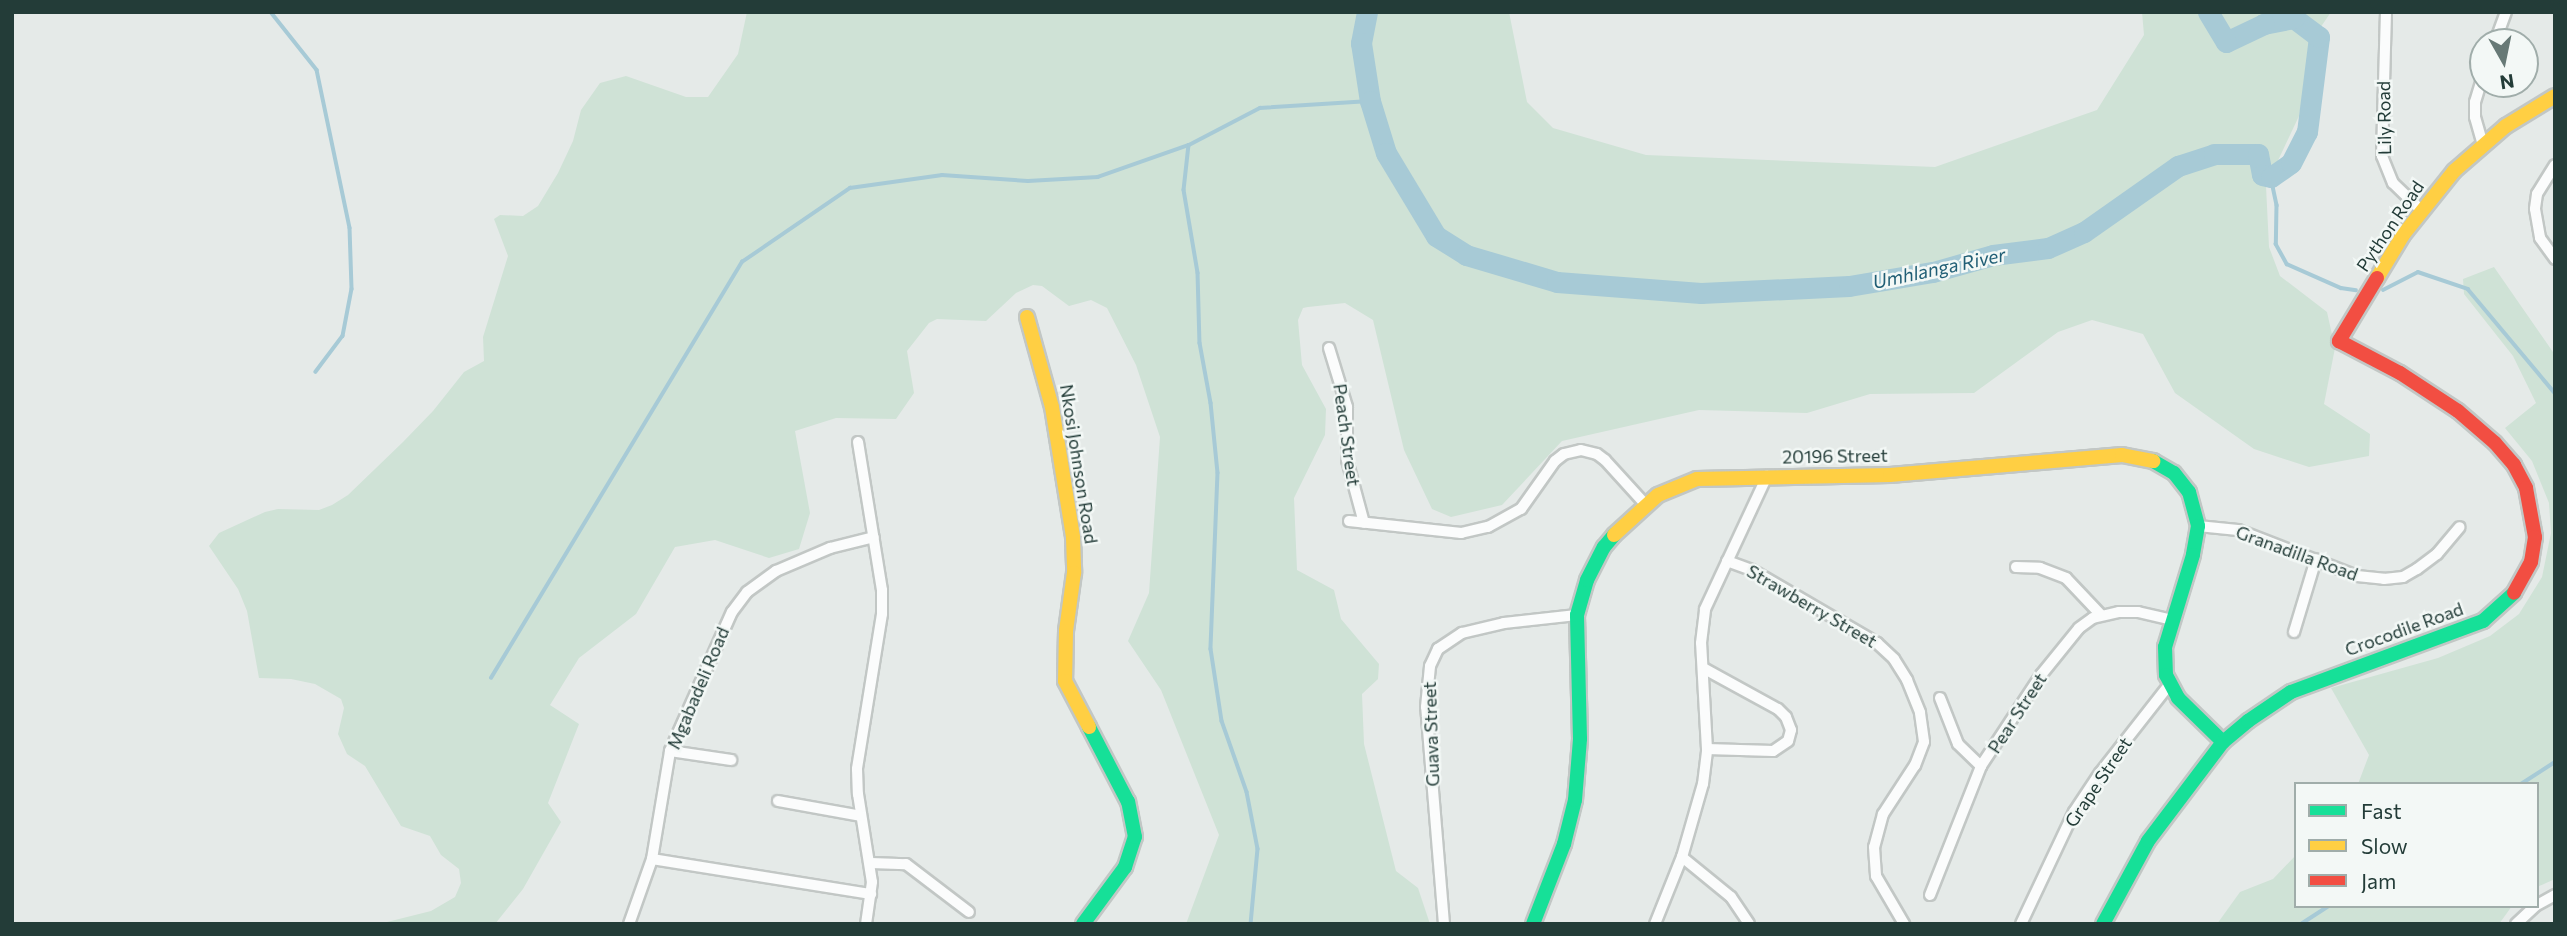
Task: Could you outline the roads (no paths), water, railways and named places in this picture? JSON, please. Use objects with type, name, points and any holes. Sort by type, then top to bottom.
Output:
[{"type":"street","name":"Lily Road","points":[[2386,12],[2382,156],[2393,183],[2420,209]]},
{"type":"street","name":"Python Road","points":[[2339,341],[2420,209],[2454,171],[2483,145],[2532,108],[2555,96]]},
{"type":"street","points":[[2476,98],[2475,117],[2483,145]]},
{"type":"street","points":[[2555,165],[2537,194],[2535,209],[2540,238],[2555,259]]},
{"type":"street","name":"Nkosi Johnson Road","points":[[1027,317],[1049,394],[1073,537],[1074,573],[1063,673],[1073,702],[1128,802],[1134,828],[1132,852],[1125,867],[1083,924]]},
{"type":"street","name":"Crocodile Road","points":[[2103,924],[2148,841],[2222,743],[2291,692],[2483,621],[2518,590],[2531,562],[2535,537],[2529,500],[2514,465],[2501,450],[2458,411],[2400,373],[2339,341]]},
{"type":"street","name":"Peach Street","points":[[1329,348],[1347,407],[1349,472],[1364,523]]},
{"type":"street","points":[[858,442],[874,537],[882,614],[857,769],[861,816],[871,863],[871,894],[866,924]]},
{"type":"street","points":[[1349,521],[1461,533],[1488,527],[1521,509],[1555,461],[1564,454],[1581,450],[1597,454],[1605,460],[1645,504]]},
{"type":"street","name":"20196 Street","points":[[1533,924],[1564,844],[1575,800],[1580,739],[1577,615],[1587,580],[1604,547],[1645,504],[1670,489],[1697,480],[1767,476],[1890,475],[2134,455],[2166,467],[2182,482],[2194,502],[2198,526],[2193,555],[2172,620],[2164,662],[2169,685]]},
{"type":"street","points":[[1654,924],[1682,857],[1703,784],[1707,749],[1703,619],[1710,595],[1767,476]]},
{"type":"street","name":"Granadilla Road","points":[[2198,526],[2238,530],[2357,576],[2384,579],[2403,577],[2437,554],[2460,527]]},
{"type":"street","name":"Mgabadeli Road","points":[[629,924],[652,859],[670,751],[728,619],[747,592],[776,571],[849,542],[874,537]]},
{"type":"street","points":[[2294,632],[2316,559]]},
{"type":"street","name":"Strawberry Street","points":[[1727,561],[1752,570],[1877,643],[1894,660],[1907,680],[1920,713],[1924,742],[1915,765],[1883,814],[1874,847],[1876,876],[1904,924]]},
{"type":"street","points":[[2016,567],[2040,568],[2066,578],[2101,615],[2138,612],[2172,620]]},
{"type":"street","name":"Guava Street","points":[[1444,924],[1426,707],[1430,666],[1438,649],[1462,633],[1504,623],[1577,615]]},
{"type":"street","name":"Pear Street","points":[[1930,895],[1981,766],[2056,654],[2079,628],[2101,615]]},
{"type":"street","points":[[1703,668],[1777,709],[1786,717],[1791,730],[1788,741],[1773,751],[1707,749]]},
{"type":"street","points":[[2169,685],[2186,707],[2222,743]]},
{"type":"street","name":"Grape Street","points":[[2021,924],[2074,812],[2100,773],[2169,685]]},
{"type":"street","points":[[1940,698],[1958,744],[1981,766]]},
{"type":"street","points":[[670,751],[731,761]]},
{"type":"street","points":[[778,801],[861,816]]},
{"type":"street","points":[[1682,857],[1731,897],[1749,924]]},
{"type":"street","points":[[652,859],[871,894]]},
{"type":"street","points":[[871,863],[906,864],[969,912]]},
{"type":"street","points":[[2539,903],[2555,895]]},
{"type":"street","points":[[2516,924],[2533,908]]},
{"type":"waterway","points":[[271,12],[317,70],[350,228],[352,289],[343,336],[316,372]]},
{"type":"waterway","name":"Umhlanga River","points":[[1367,12],[1361,43],[1370,101],[1386,153],[1436,236],[1466,255],[1557,282],[1701,293],[1849,286],[1933,272],[1993,255],[2048,248],[2084,232],[2178,166],[2214,154],[2258,154],[2262,175],[2271,177],[2291,163],[2307,132],[2319,37],[2294,18],[2264,24],[2226,42],[2208,12]]},
{"type":"waterway","points":[[491,678],[742,262],[850,188],[942,175],[1028,181],[1098,177],[1189,145],[1260,108],[1370,101]]},
{"type":"waterway","points":[[1189,145],[1184,190],[1198,273],[1200,343],[1211,403],[1218,473],[1211,649],[1222,721],[1247,792],[1258,849],[1251,924]]},
{"type":"waterway","points":[[2271,177],[2277,205],[2276,244],[2287,264],[2341,288],[2356,290]]},
{"type":"waterway","points":[[2383,290],[2418,272],[2468,289],[2555,393]]},
{"type":"waterway","points":[[2524,782],[2555,762]]},
{"type":"waterway","points":[[2301,924],[2326,908]]}]
